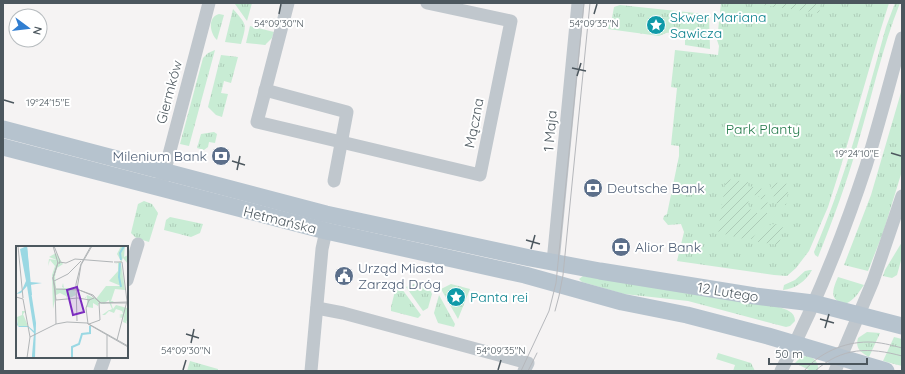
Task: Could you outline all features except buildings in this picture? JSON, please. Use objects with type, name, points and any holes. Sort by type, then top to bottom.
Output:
[{"type":"main road","name":"Hetmańska","points":[[3,129],[326,214],[553,262]]},
{"type":"main road","name":"Hetmańska","points":[[3,147],[326,231],[559,284],[622,302],[686,315],[795,344]]},
{"type":"main road","name":"12 Lutego","points":[[553,262],[702,288],[813,303],[902,326]]},
{"type":"main road","points":[[795,344],[838,364],[886,371]]},
{"type":"street","name":"Giermków","points":[[160,188],[209,3]]},
{"type":"street","name":"Mączna","points":[[288,3],[257,122],[480,175],[511,21],[427,3]]},
{"type":"street","name":"1 Maja","points":[[553,262],[578,3]]},
{"type":"street","points":[[781,371],[813,303],[836,248],[859,185],[902,38]]},
{"type":"street","points":[[265,90],[347,112],[334,181]]},
{"type":"street","points":[[838,364],[873,281],[901,202]]},
{"type":"street","points":[[312,371],[322,249],[326,231]]},
{"type":"street","points":[[128,277],[138,244]]},
{"type":"street","points":[[317,308],[343,313],[526,367]]},
{"type":"street","points":[[100,371],[104,358]]},
{"type":"green space","points":[[252,3],[247,21],[235,4]]},
{"type":"green space","name":"Park Planty","points":[[721,3],[889,3],[828,207],[809,251],[796,268],[787,276],[677,261],[684,232],[681,224],[668,225],[663,219],[667,214],[679,156],[679,146],[671,145],[677,88],[671,87],[675,50],[718,55],[719,46],[717,40]]},
{"type":"green space","points":[[755,3],[821,3],[819,13]]},
{"type":"green space","points":[[895,3],[900,3],[882,55],[854,158],[840,201],[818,257],[814,252],[845,169],[886,27]]},
{"type":"green space","name":"Skwer Mariana Sawicza","points":[[620,5],[705,14],[709,17],[710,49],[685,45],[685,38],[681,34],[673,32],[659,36],[608,29],[614,7]]},
{"type":"green space","points":[[233,9],[241,18],[245,28],[241,44],[225,42]]},
{"type":"green space","points":[[219,14],[224,15],[217,40],[211,30],[211,22],[215,16]]},
{"type":"green space","points":[[250,26],[274,32],[272,38],[265,45],[246,43]]},
{"type":"green space","points":[[215,50],[189,146],[180,144],[203,58],[208,53]]},
{"type":"green space","points":[[221,55],[238,57],[231,83],[224,81],[221,93],[228,94],[222,117],[216,115],[208,107]]},
{"type":"green space","points":[[902,89],[902,171],[883,233],[868,271],[844,265],[871,195]]},
{"type":"green space","points":[[214,132],[217,134],[215,143],[209,142],[208,147],[204,150],[197,148],[201,134]]},
{"type":"green space","points":[[726,179],[748,182],[747,186],[761,188],[768,199],[765,206],[758,210],[756,209],[760,207],[762,203],[760,197],[754,195],[749,198],[748,204],[752,213],[768,213],[768,219],[751,231],[744,239],[720,233],[718,231]]},
{"type":"green space","points":[[770,182],[789,184],[786,205],[775,203]]},
{"type":"green space","points":[[144,201],[152,204],[158,213],[149,242],[136,238],[131,233],[138,204]]},
{"type":"green space","points":[[170,217],[203,224],[200,233],[191,237],[164,230],[166,220]]},
{"type":"green space","points":[[772,224],[783,226],[779,245],[752,241],[751,238]]},
{"type":"green space","points":[[902,242],[902,257],[897,275],[892,278],[883,276],[885,270]]},
{"type":"green space","points":[[812,270],[807,278],[800,284],[783,290],[784,285],[795,280],[805,271]]},
{"type":"green space","points":[[583,276],[779,307],[792,313],[795,321],[790,326],[786,327],[688,301],[624,294],[582,282],[579,279]]},
{"type":"green space","points":[[838,277],[864,285],[856,296],[848,303],[840,302],[834,298],[833,291]]},
{"type":"green space","points":[[414,284],[429,288],[432,294],[428,308],[423,311],[406,287]]},
{"type":"green space","points":[[451,284],[470,289],[458,319],[441,289]]},
{"type":"green space","points":[[396,287],[402,289],[421,315],[418,318],[391,311]]},
{"type":"green space","points":[[439,295],[455,324],[454,327],[438,323],[434,313]]},
{"type":"green space","points":[[867,332],[880,333],[869,357],[861,351],[857,344],[858,338]]},
{"type":"green space","points":[[894,337],[902,339],[902,366],[883,361]]},
{"type":"green space","points":[[718,353],[751,363],[755,371],[733,371],[735,365],[716,359]]},
{"type":"green space","points":[[806,356],[815,360],[818,365],[818,371],[811,371],[795,363],[801,357]]},
{"type":"green space","points":[[190,361],[218,369],[218,371],[187,371]]},
{"type":"tram line","points":[[521,371],[549,311],[556,283],[584,3]]},
{"type":"tram line","points":[[555,311],[563,275],[590,3]]},
{"type":"tram line","points":[[804,371],[817,359],[841,346],[872,342],[902,348]]},
{"type":"tram line","points":[[815,371],[835,357],[856,351],[878,351],[902,356]]},
{"type":"tram line","points":[[528,371],[537,353]]},
{"type":"place","name":"Skwer Mariana Sawicza","points":[[656,25]]},
{"type":"place","name":"Milenium Bank","points":[[221,156]]},
{"type":"place","name":"Deutsche Bank","points":[[593,188]]},
{"type":"place","name":"Alior Bank","points":[[621,247]]},
{"type":"place","name":"Urząd Miasta Zarząd Dróg","points":[[344,276]]},
{"type":"place","name":"Panta rei","points":[[456,297]]}]
